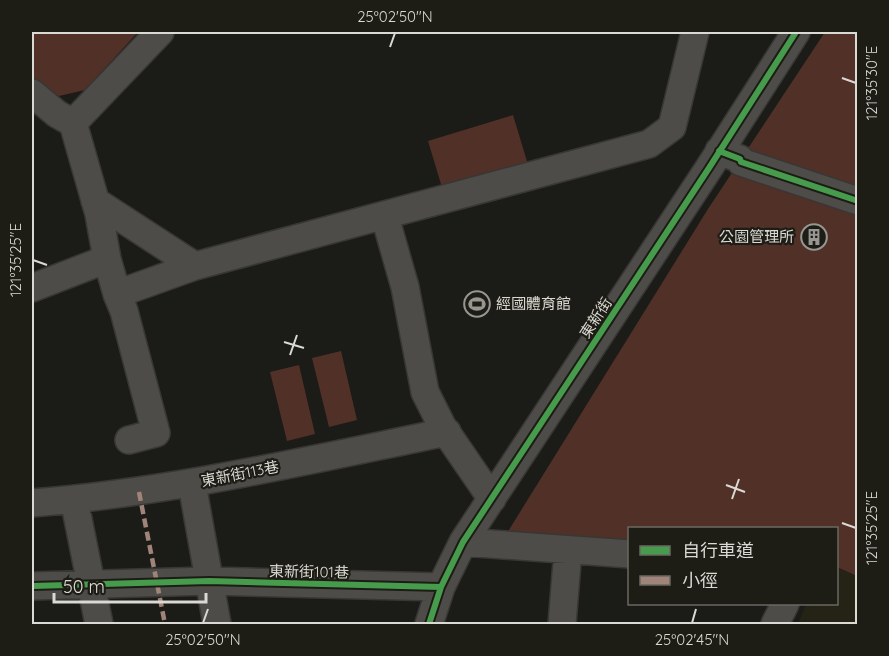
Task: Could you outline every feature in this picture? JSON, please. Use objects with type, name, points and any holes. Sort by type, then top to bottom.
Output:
[{"type":"street","points":[[73,123],[160,32]]},
{"type":"street","points":[[117,294],[195,266],[386,217],[650,144],[672,127],[695,32]]},
{"type":"street","name":"東新街","points":[[429,624],[441,587],[463,542],[796,32]]},
{"type":"street","points":[[32,93],[57,114],[73,123],[95,201],[107,259],[124,311],[156,433],[129,440]]},
{"type":"street","points":[[719,151],[740,159],[741,162],[857,200]]},
{"type":"street","points":[[95,201],[195,266]]},
{"type":"street","points":[[386,217],[405,287],[424,392],[447,432],[492,499]]},
{"type":"street","points":[[32,288],[107,259]]},
{"type":"street","name":"東新街113巷","points":[[32,503],[74,500],[192,484],[447,432]]},
{"type":"street","points":[[192,484],[217,624]]},
{"type":"street","points":[[74,500],[99,624]]},
{"type":"street","points":[[463,542],[628,554]]},
{"type":"street","points":[[562,624],[568,550]]},
{"type":"street","name":"東新街101巷","points":[[32,586],[209,581],[441,587]]},
{"type":"street","points":[[775,624],[784,605]]},
{"type":"shaded area","points":[[32,32],[138,32],[85,90],[59,96],[32,82]]},
{"type":"shaded area","points":[[825,32],[857,32],[857,576],[838,567],[838,527],[628,527],[628,541],[507,533],[708,209]]},
{"type":"shaded area","points":[[513,115],[529,168],[444,194],[428,141]]},
{"type":"shaded area","points":[[341,351],[357,420],[329,427],[312,358]]},
{"type":"shaded area","points":[[299,365],[315,434],[287,441],[270,372]]},
{"type":"shaded area","points":[[838,567],[857,576],[857,624],[798,624],[806,605],[838,605]]},
{"type":"marked path","points":[[139,492],[165,624]]},
{"type":"cycle path","points":[[429,624],[441,587],[463,542],[796,32]]},
{"type":"cycle path","points":[[719,151],[740,159],[741,162],[858,201]]},
{"type":"cycle path","points":[[32,586],[209,581],[441,587]]},
{"type":"place","name":"公園管理所","points":[[814,237]]},
{"type":"place","name":"經國體育館","points":[[477,304]]}]
